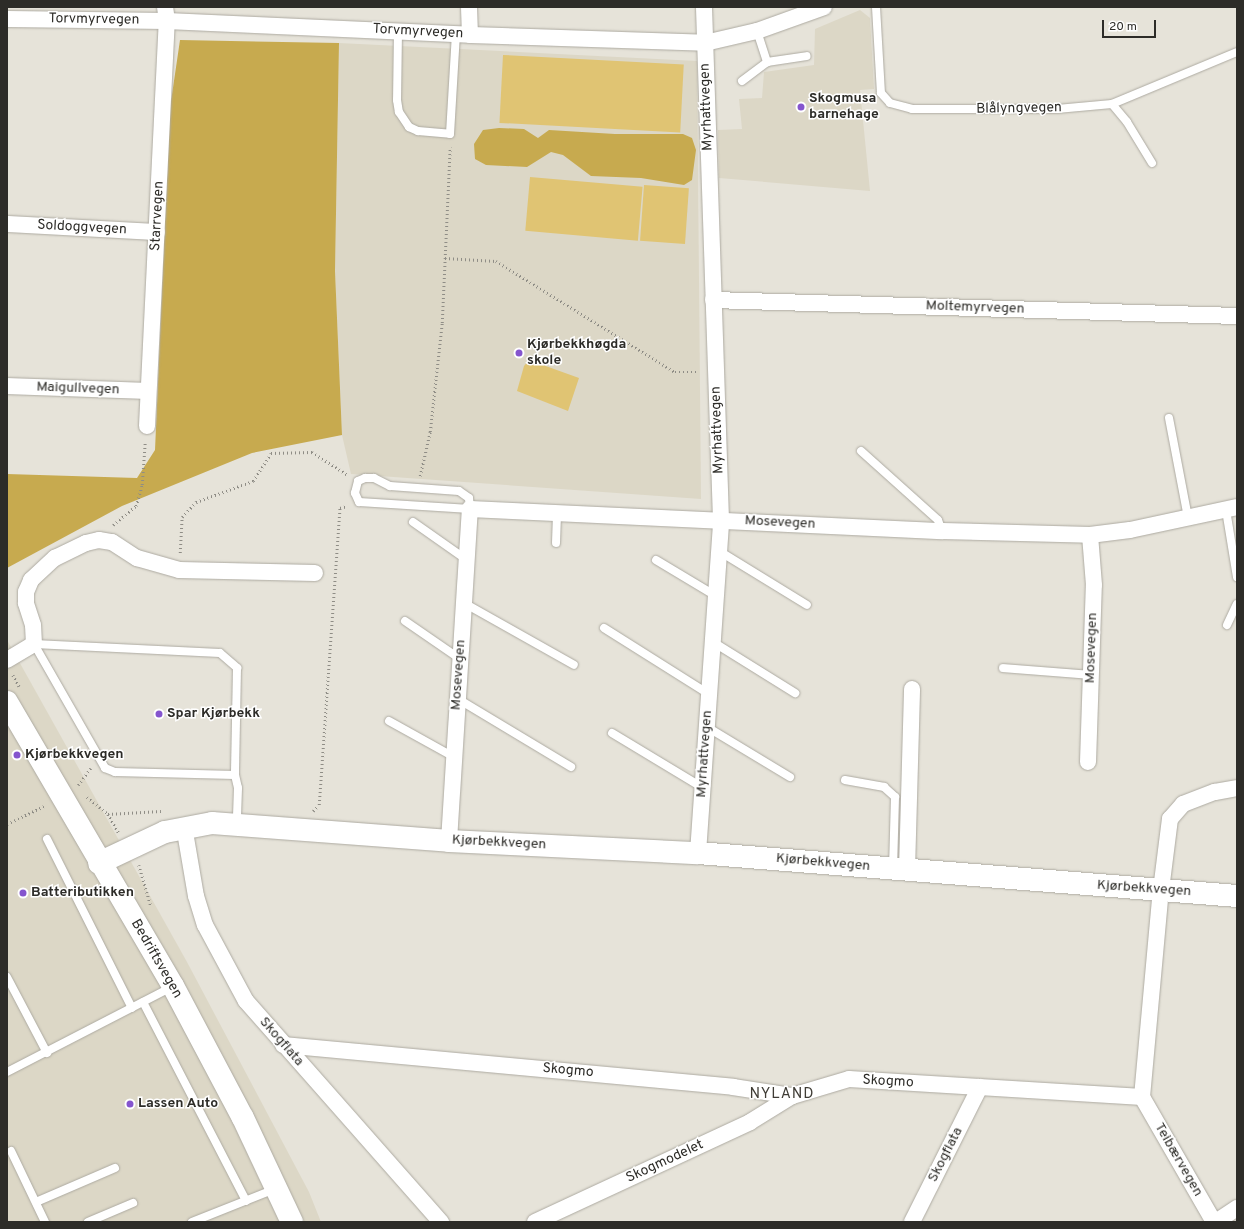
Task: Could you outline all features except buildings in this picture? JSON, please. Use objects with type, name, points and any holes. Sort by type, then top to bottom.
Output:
[{"type":"street","points":[[463,35],[469,7]]},
{"type":"street","name":"Myrhattvegen","points":[[698,853],[721,520],[704,7]]},
{"type":"street","name":"Torvmyrvegen","points":[[7,19],[166,14],[463,35],[705,43],[757,31],[824,7]]},
{"type":"street","name":"Starrvegen","points":[[147,426],[166,14]]},
{"type":"street","name":"Soldoggvegen","points":[[7,224],[157,232]]},
{"type":"street","name":"Moltemyrvegen","points":[[713,300],[1237,316]]},
{"type":"street","name":"Maigullvegen","points":[[7,386],[148,391]]},
{"type":"street","name":"Mosevegen","points":[[448,841],[470,509],[942,531],[1090,535],[1130,530],[1232,508]]},
{"type":"street","name":"Mosevegen","points":[[1088,762],[1094,585],[1090,535]]},
{"type":"street","points":[[7,660],[34,644],[33,625],[26,603],[26,592],[30,580],[55,558],[86,543],[99,540],[112,542],[137,558],[179,570],[315,573]]},
{"type":"street","points":[[900,870],[912,689]]},
{"type":"street","name":"Bedriftsvegen","points":[[7,702],[99,863],[172,986],[277,1188],[292,1222]]},
{"type":"street","points":[[1142,1097],[1161,890],[1170,819],[1183,804],[1214,792],[1237,788]]},
{"type":"street","name":"Kjørbekkvegen","points":[[99,863],[184,826],[212,822],[448,841],[698,853],[1237,896]]},
{"type":"street","name":"Skogflata","points":[[184,826],[196,896],[206,925],[246,1001],[283,1045],[441,1222]]},
{"type":"street","name":"Skogmo","points":[[283,1045],[733,1086],[792,1096],[848,1079],[1142,1097]]},
{"type":"street","name":"Skogflata","points":[[912,1222],[980,1087]]},
{"type":"street","name":"Skogmodelet","points":[[535,1222],[750,1122],[792,1096]]},
{"type":"street","name":"Teibærvegen","points":[[1142,1097],[1215,1222]]},
{"type":"street","points":[[1215,1222],[1237,1208]]},
{"type":"lane","name":"Blålyngvegen","points":[[876,7],[881,93],[890,103],[912,110],[1057,109],[1112,104],[1237,52]]},
{"type":"lane","points":[[398,31],[399,112],[409,127],[418,131],[450,134],[463,35]]},
{"type":"lane","points":[[757,31],[767,62]]},
{"type":"lane","points":[[742,81],[767,62],[807,56]]},
{"type":"lane","points":[[1112,104],[1127,122],[1152,163]]},
{"type":"lane","points":[[1169,418],[1188,518]]},
{"type":"lane","points":[[861,451],[938,520],[942,531]]},
{"type":"lane","points":[[359,502],[355,493],[358,481],[374,478],[390,486],[459,491],[469,498],[470,509]]},
{"type":"lane","name":"Mosevegen","points":[[359,502],[470,509]]},
{"type":"lane","points":[[1232,508],[1237,577]]},
{"type":"lane","points":[[556,543],[557,513]]},
{"type":"lane","points":[[413,522],[467,560]]},
{"type":"lane","points":[[719,551],[807,605]]},
{"type":"lane","points":[[656,560],[716,596]]},
{"type":"lane","points":[[464,603],[574,665]]},
{"type":"lane","points":[[1227,625],[1237,604]]},
{"type":"lane","points":[[405,621],[460,659]]},
{"type":"lane","points":[[604,628],[709,694]]},
{"type":"lane","points":[[713,642],[795,693]]},
{"type":"lane","points":[[34,644],[98,759],[105,768],[116,772],[235,775]]},
{"type":"lane","points":[[34,644],[220,653],[237,668],[235,775],[238,788],[237,824]]},
{"type":"lane","points":[[1003,668],[1091,675]]},
{"type":"lane","points":[[458,699],[572,767]]},
{"type":"lane","points":[[389,721],[454,757]]},
{"type":"lane","points":[[707,727],[790,777]]},
{"type":"lane","points":[[612,733],[703,788]]},
{"type":"lane","points":[[844,780],[884,787],[895,797],[900,870]]},
{"type":"lane","points":[[47,839],[132,1008]]},
{"type":"lane","points":[[7,976],[47,1053]]},
{"type":"lane","points":[[7,1072],[47,1053],[172,986]]},
{"type":"lane","points":[[143,1002],[246,1201]]},
{"type":"lane","points":[[11,1151],[45,1222]]},
{"type":"lane","points":[[36,1202],[115,1168]]},
{"type":"lane","points":[[192,1222],[277,1188]]},
{"type":"lane","points":[[88,1222],[133,1203]]},
{"type":"path","points":[[419,488],[420,475],[431,424],[442,323],[450,134]]},
{"type":"path","points":[[445,258],[496,261],[675,372],[715,372]]},
{"type":"path","points":[[99,540],[136,506],[142,485],[147,426]]},
{"type":"path","points":[[179,570],[182,517],[196,502],[253,481],[271,453],[312,452],[358,481]]},
{"type":"path","points":[[311,813],[319,805],[340,508],[359,502]]},
{"type":"path","points":[[75,788],[98,759]]},
{"type":"path","points":[[7,824],[46,804]]},
{"type":"path","points":[[108,814],[167,810]]},
{"type":"shaded area","name":"Skogmusa barnehage","points":[[860,10],[870,18],[874,89],[860,90],[870,191],[719,178],[718,130],[742,129],[739,99],[762,98],[764,72],[814,65],[815,29]]},
{"type":"shaded area","points":[[180,40],[339,43],[335,271],[342,435],[252,453],[122,506],[7,568],[7,474],[137,478],[155,450],[170,108]]},
{"type":"shaded area","name":"Kjørbekkhøgda skole","points":[[339,43],[697,61],[701,499],[351,474],[342,435],[335,271]]},
{"type":"shaded area","points":[[503,55],[684,64],[680,132],[499,123]]},
{"type":"shaded area","points":[[499,128],[524,129],[538,138],[549,130],[615,134],[683,134],[692,138],[696,150],[692,180],[684,185],[641,178],[591,176],[563,155],[551,152],[527,167],[486,165],[475,159],[474,144],[483,130]]},
{"type":"shaded area","points":[[530,177],[643,187],[638,241],[525,231]]},
{"type":"shaded area","points":[[644,185],[689,188],[685,244],[640,241]]},
{"type":"shaded area","points":[[529,360],[579,378],[568,411],[517,391],[524,366]]},
{"type":"shaded area","points":[[7,640],[187,962],[309,1192],[321,1222],[7,1222]]},
{"type":"place","name":"Skogmusa barnehage","points":[[801,107]]},
{"type":"place","name":"Kjørbekkhøgda skole","points":[[519,353]]},
{"type":"place","name":"Spar Kjørbekk","points":[[159,714]]},
{"type":"place","name":"Kjørbekkvegen","points":[[17,755]]},
{"type":"place","name":"Batteributikken","points":[[23,893]]},
{"type":"place","name":"Lassen Auto","points":[[130,1104]]},
{"type":"district","name":"NYLAND","points":[[782,1095]]}]
